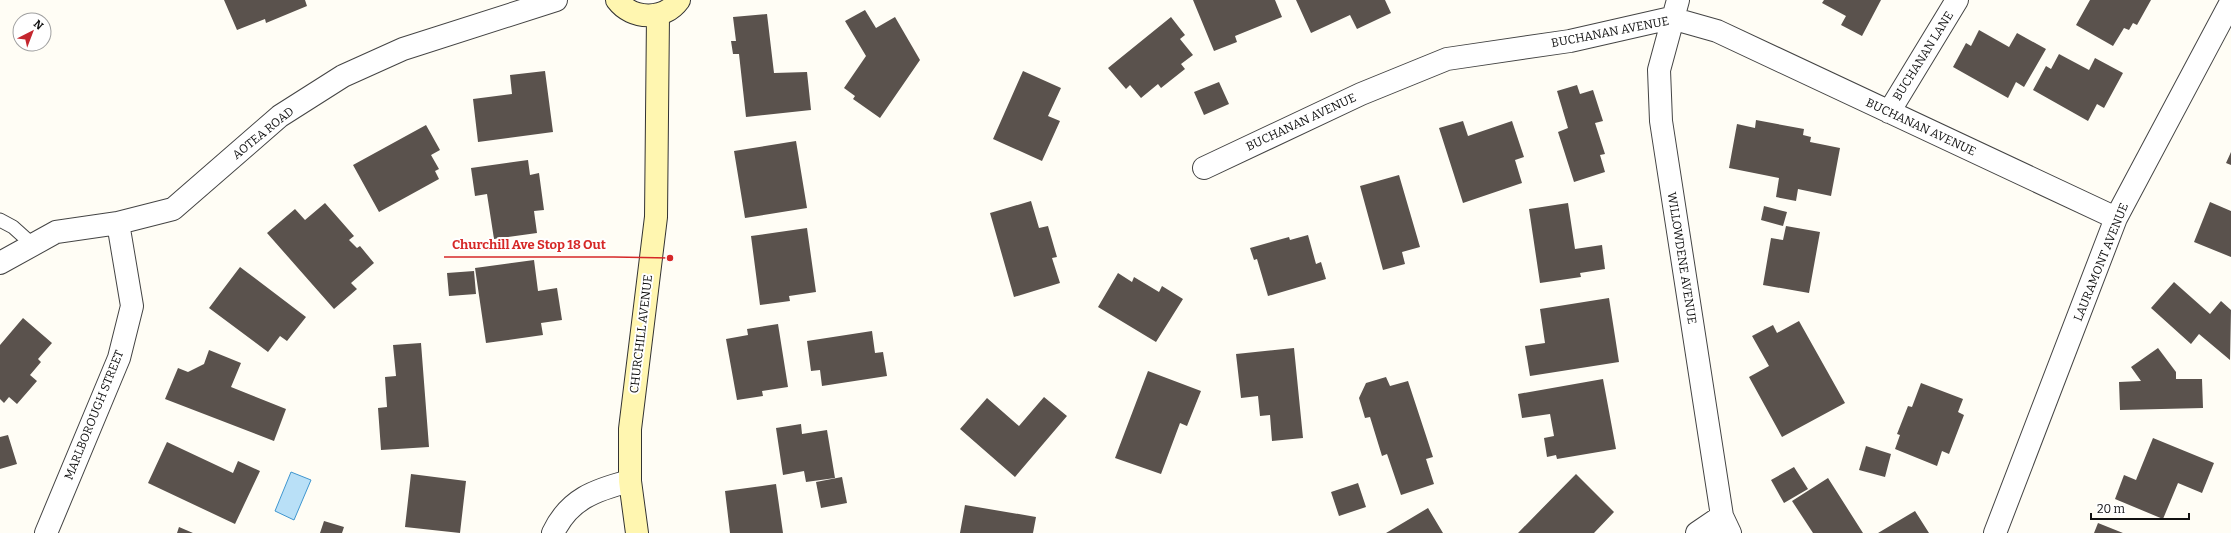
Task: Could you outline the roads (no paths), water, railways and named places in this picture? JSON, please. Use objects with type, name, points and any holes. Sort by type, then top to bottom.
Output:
[{"type":"street","name":"AOTEA ROAD","points":[[0,263],[56,232],[118,223],[173,209],[280,116],[343,76],[403,49],[556,0]]},
{"type":"street","points":[[617,0],[622,6],[633,13],[646,16],[658,15],[669,10],[679,0]]},
{"type":"street","name":"BUCHANAN LANE","points":[[1889,112],[1957,0]]},
{"type":"street","name":"LAURAMONT AVENUE","points":[[1995,533],[2116,218],[2231,2]]},
{"type":"street","name":"BUCHANAN AVENUE","points":[[1204,168],[1361,94],[1447,59],[1570,40],[1674,9],[1717,31],[2116,218]]},
{"type":"street","name":"WILLOWDENE AVENUE","points":[[1674,9],[1659,70],[1661,121],[1726,525]]},
{"type":"street","name":"CHURCHILL AVENUE","points":[[637,533],[630,481],[630,429],[656,217],[658,15]]},
{"type":"street","name":"MARLBOROUGH STREET","points":[[46,533],[120,358],[132,306],[118,223]]},
{"type":"street","points":[[553,533],[558,523],[576,502],[600,489],[630,481]]},
{"type":"street","points":[[1697,533],[1726,525]]},
{"type":"lane","points":[[0,220],[13,227],[33,245]]},
{"type":"water","points":[[291,472],[311,480],[294,520],[275,511]]},
{"type":"place","name":"Churchill Ave Stop 18 Out","points":[[670,258]]}]
